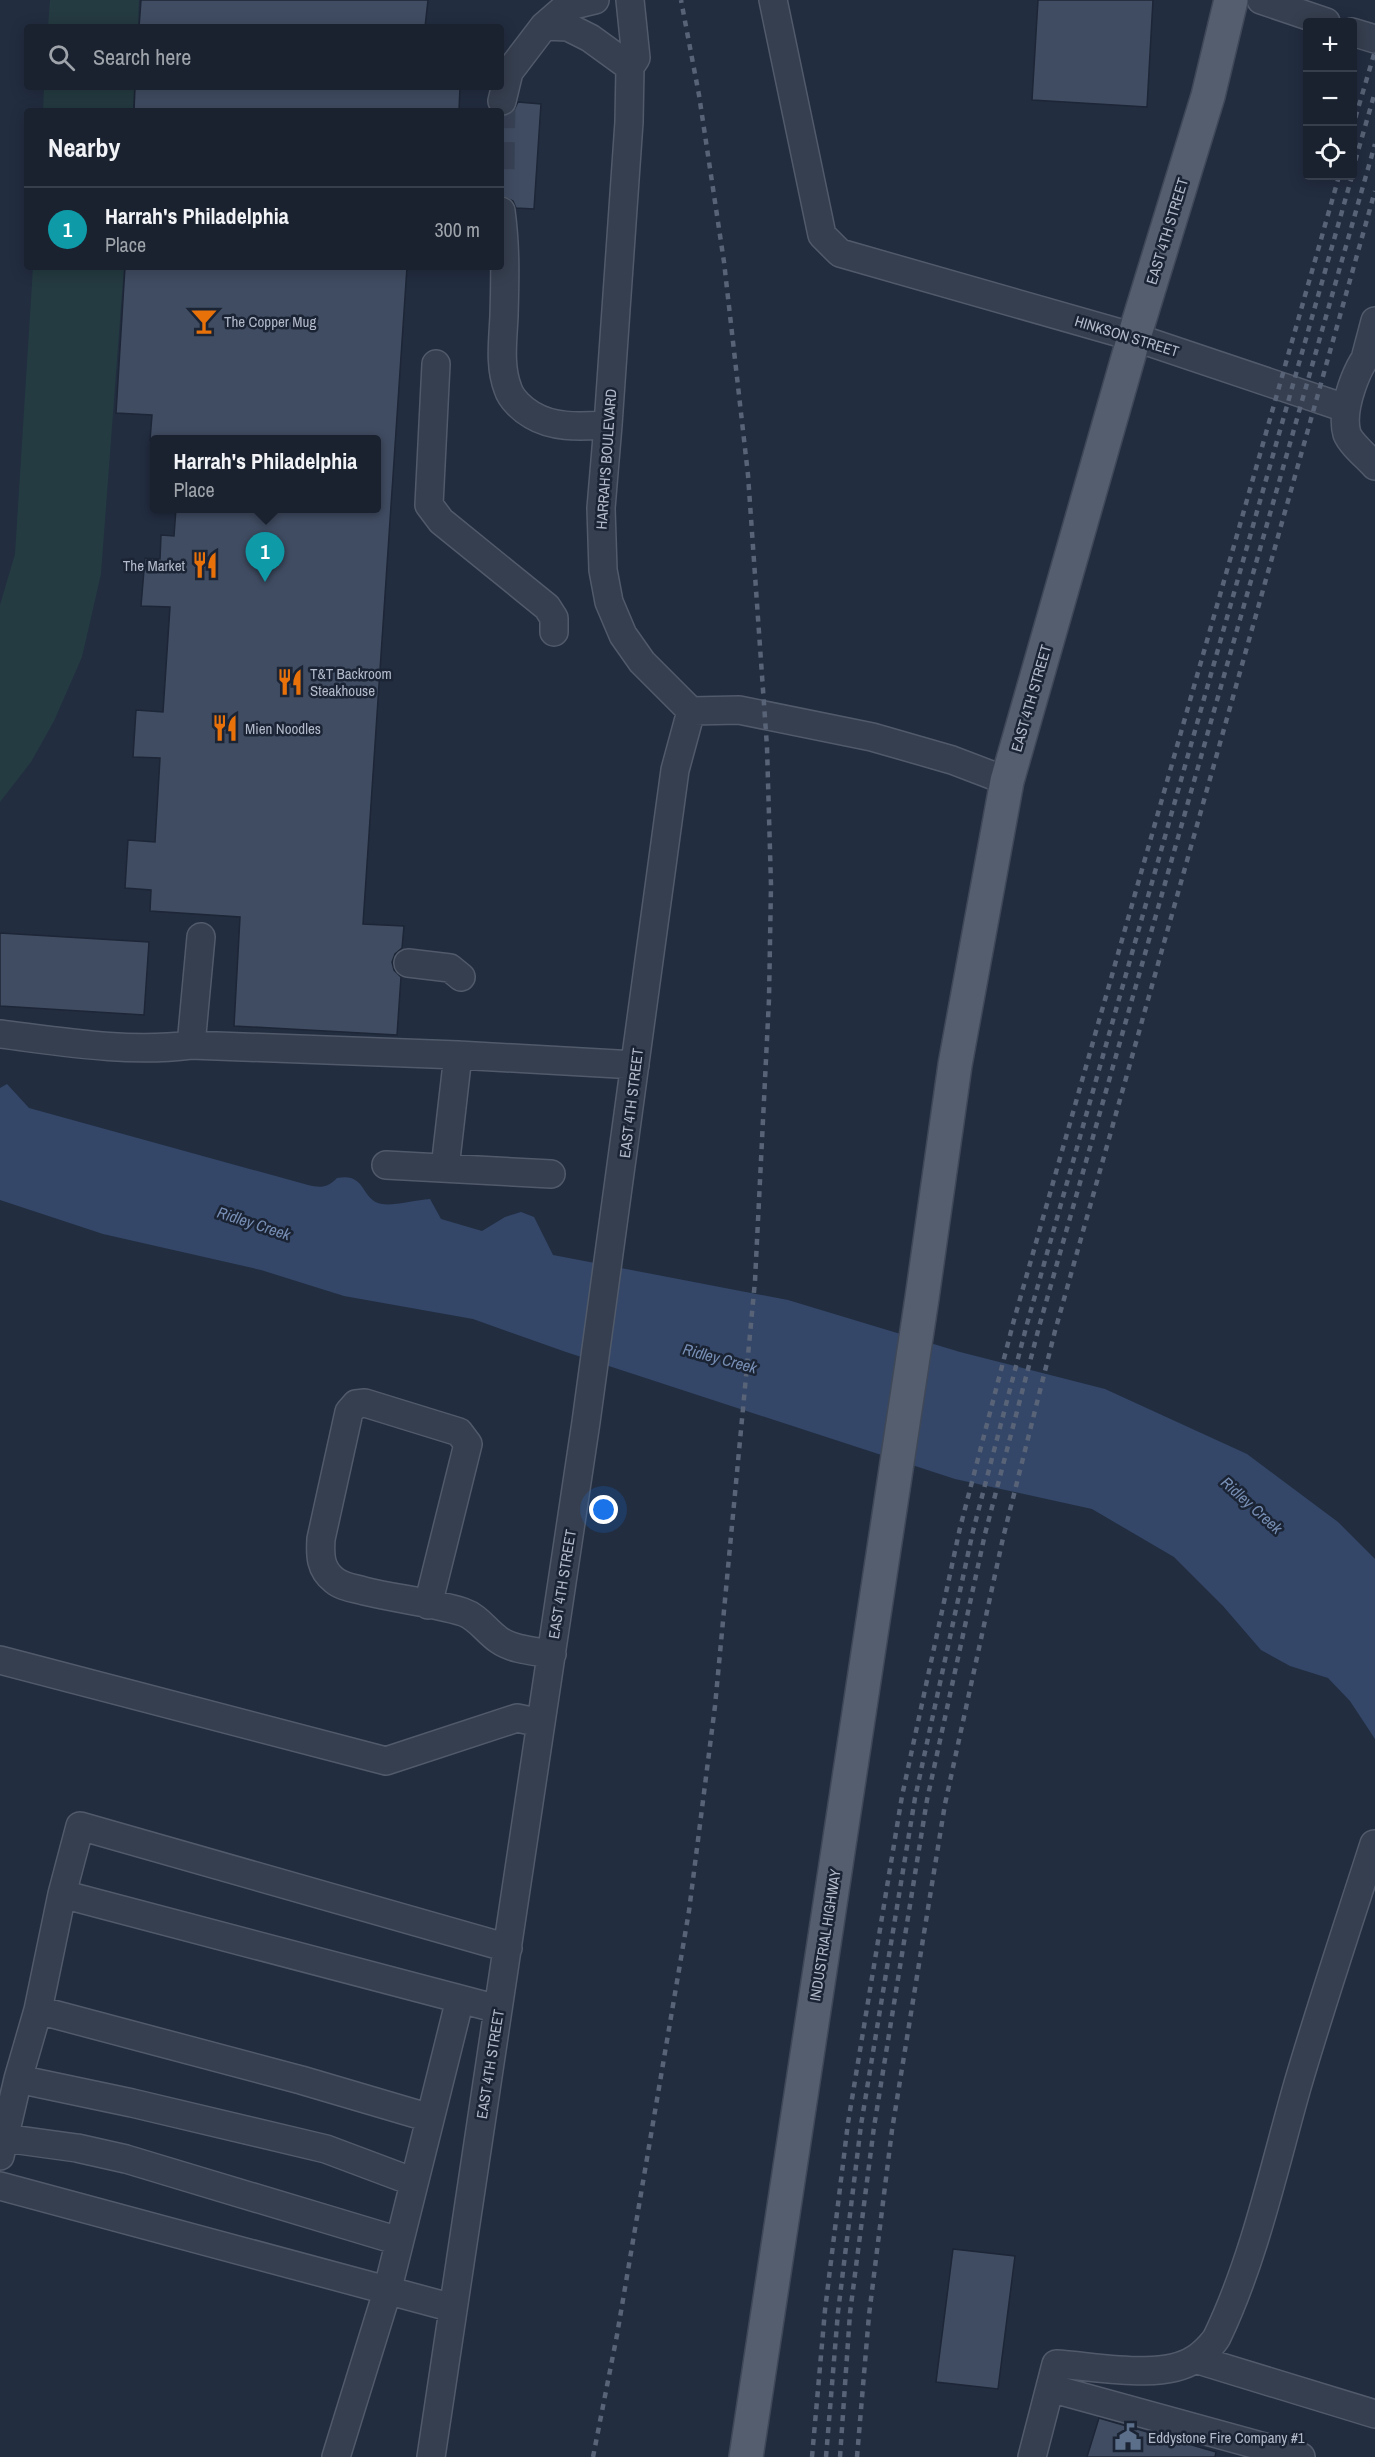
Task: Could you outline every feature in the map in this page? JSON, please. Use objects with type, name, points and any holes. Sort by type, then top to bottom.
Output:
[{"type":"main road","name":"EAST 4TH STREET","points":[[903,1412],[922,1298],[955,1065],[1007,782],[1134,337],[1208,96],[1231,0]]},
{"type":"main road","name":"INDUSTRIAL HIGHWAY","points":[[746,2457],[903,1412]]},
{"type":"street","points":[[502,101],[509,72],[544,26],[566,8],[595,0]]},
{"type":"street","points":[[613,0],[616,49],[630,67]]},
{"type":"street","name":"HARRAH'S BOULEVARD","points":[[630,0],[636,58],[630,67],[629,122],[601,508],[603,570],[609,602],[623,635],[642,662],[691,711]]},
{"type":"street","name":"HINKSON STREET","points":[[773,0],[822,235],[840,254],[1134,337],[1345,408]]},
{"type":"street","points":[[1261,0],[1314,18]]},
{"type":"street","points":[[544,26],[568,27],[590,38],[630,67]]},
{"type":"street","points":[[1357,33],[1375,39]]},
{"type":"street","points":[[504,243],[506,264],[503,357],[504,377],[508,392],[531,415],[549,422],[573,426],[608,425]]},
{"type":"street","points":[[1375,321],[1371,351],[1345,408],[1347,435],[1375,465]]},
{"type":"street","points":[[436,364],[429,505],[441,521],[547,607],[554,618],[554,632]]},
{"type":"street","points":[[691,711],[739,710],[872,737],[952,759],[1007,782]]},
{"type":"street","name":"EAST 4TH STREET","points":[[431,2457],[586,1422],[675,770],[691,711]]},
{"type":"street","points":[[191,1045],[201,937]]},
{"type":"street","points":[[408,963],[450,968],[461,976]]},
{"type":"street","points":[[0,1034],[119,1048],[158,1049],[191,1045],[458,1054],[635,1065]]},
{"type":"street","points":[[445,1168],[458,1054]]},
{"type":"street","points":[[386,1165],[551,1174]]},
{"type":"street","points":[[428,1605],[468,1444],[459,1432],[365,1403],[356,1404],[349,1412],[321,1539],[320,1559],[333,1580],[342,1586],[469,1615],[500,1640],[514,1647],[552,1654]]},
{"type":"street","points":[[0,1660],[386,1761],[517,1718],[541,1723]]},
{"type":"street","points":[[399,2241],[126,2159],[77,2148],[2,2147],[18,2079],[38,2010],[62,1894],[80,1826],[508,1948]]},
{"type":"street","points":[[1053,2376],[1173,2368],[1195,2360],[1215,2340],[1258,2225],[1298,2083],[1374,1845]]},
{"type":"street","points":[[62,1894],[498,2009]]},
{"type":"street","points":[[336,2457],[387,2292],[460,1999]]},
{"type":"street","points":[[38,2010],[301,2080],[430,2118]]},
{"type":"street","points":[[18,2079],[132,2103],[326,2149],[414,2182]]},
{"type":"street","points":[[0,2186],[453,2308]]},
{"type":"street","points":[[1195,2360],[1375,2414]]},
{"type":"street","points":[[1032,2457],[1053,2376]]},
{"type":"street","points":[[1053,2376],[1301,2457]]},
{"type":"green space","points":[[50,0],[139,0],[138,24],[48,24]]},
{"type":"green space","points":[[44,90],[134,90],[133,108],[43,108]]},
{"type":"green space","points":[[33,270],[124,270],[101,574],[82,657],[54,721],[31,762],[0,802],[0,605],[15,554]]},
{"type":"water","name":"Ridley Creek","points":[[7,1084],[29,1108],[312,1186],[320,1187],[337,1178],[347,1177],[354,1179],[370,1197],[382,1204],[430,1199],[441,1219],[482,1231],[505,1217],[521,1212],[534,1217],[553,1255],[788,1300],[960,1352],[1105,1389],[1247,1454],[1338,1522],[1375,1559],[1375,1739],[1350,1701],[1328,1678],[1290,1666],[1261,1650],[1223,1606],[1174,1557],[1092,1509],[955,1479],[566,1352],[473,1319],[344,1296],[261,1270],[103,1234],[0,1200],[0,1088]]},
{"type":"building","points":[[141,0],[428,0],[425,24],[139,24]]},
{"type":"building","points":[[1038,0],[1153,0],[1147,107],[1032,100]]},
{"type":"building","points":[[135,90],[460,90],[459,108],[134,108]]},
{"type":"building","points":[[518,102],[541,104],[534,209],[516,208],[513,201],[504,197],[504,115],[513,112]]},
{"type":"building","points":[[125,270],[407,270],[363,924],[404,926],[402,948],[395,954],[392,962],[394,970],[401,977],[397,1035],[234,1026],[240,917],[150,911],[151,890],[125,888],[128,840],[155,842],[160,758],[133,757],[136,710],[163,712],[170,607],[141,606],[145,558],[160,559],[161,535],[174,536],[176,513],[381,513],[381,435],[150,435],[152,415],[116,413]]},
{"type":"building","points":[[0,933],[149,942],[144,1015],[0,1006]]},
{"type":"building","points":[[953,2249],[1015,2256],[998,2389],[936,2382]]},
{"type":"building","name":"Eddystone Fire Company #1","points":[[1099,2418],[1216,2452],[1215,2457],[1087,2457]]},
{"type":"tunnel","points":[[502,101],[502,108]]},
{"type":"railway","points":[[593,2457],[617,2335],[689,1911],[715,1706],[755,1281],[769,999],[771,885],[767,747],[748,475],[724,262],[699,95],[681,0]]},
{"type":"railway","points":[[1353,126],[1375,51]]},
{"type":"railway","points":[[1357,155],[1375,92]]},
{"type":"railway","points":[[840,2457],[850,2313],[874,2127],[927,1800],[985,1534],[1039,1327],[1375,144]]},
{"type":"railway","points":[[812,2457],[825,2310],[848,2123],[902,1796],[960,1528],[1014,1320],[1338,180]]},
{"type":"railway","points":[[826,2457],[838,2312],[861,2125],[915,1798],[973,1531],[1027,1324],[1351,180]]},
{"type":"railway","points":[[857,2457],[869,2315],[892,2130],[945,1804],[1003,1538],[1055,1331],[1375,191]]},
{"type":"place","name":"The Copper Mug","points":[[204,321]]},
{"type":"place","name":"The Market","points":[[205,565]]},
{"type":"place","name":"Harrah's Philadelphia","points":[[265,582]]},
{"type":"place","name":"T&T Backroom Steakhouse","points":[[290,682]]},
{"type":"place","name":"Mien Noodles","points":[[225,728]]},
{"type":"place","name":"Eddystone Fire Company #1","points":[[1128,2437]]}]
